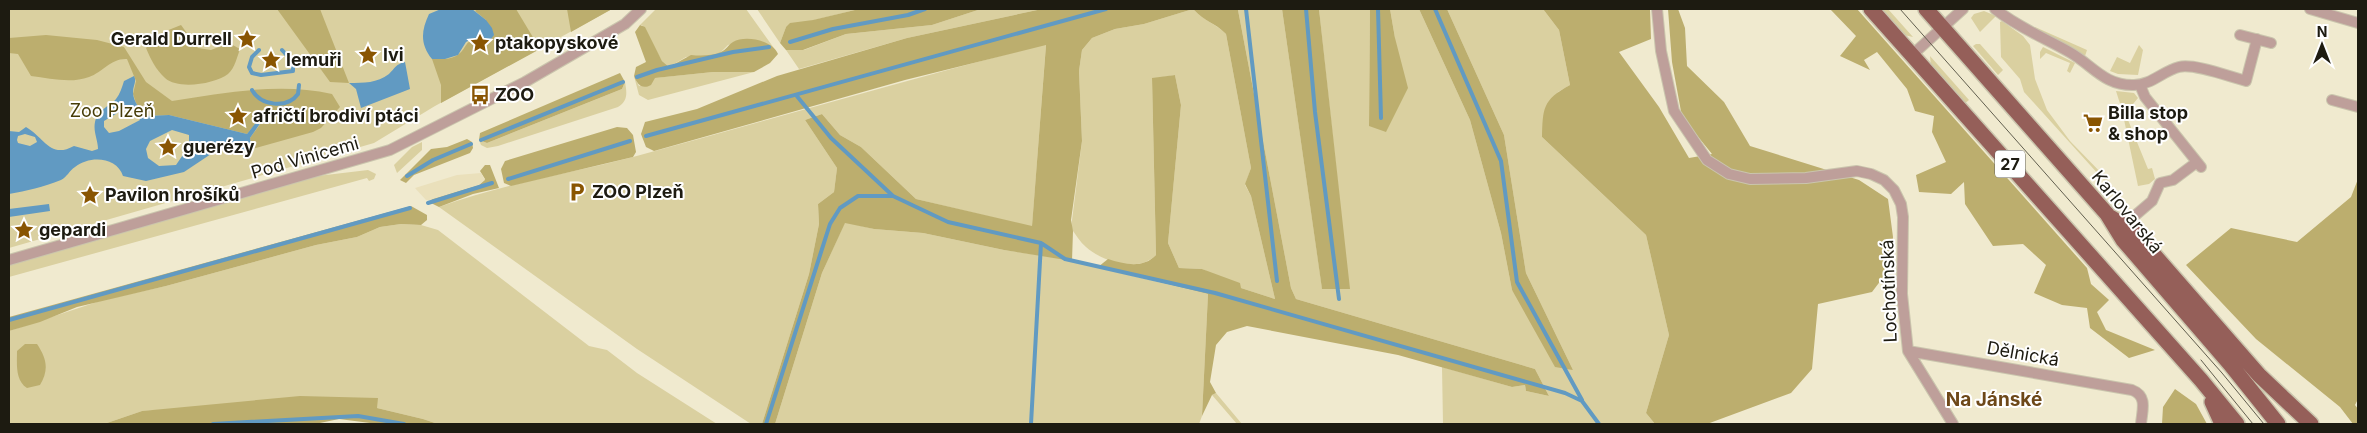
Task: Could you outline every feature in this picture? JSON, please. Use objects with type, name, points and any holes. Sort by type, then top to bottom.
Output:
[{"type":"main road","name":"27","points":[[1871,9],[2201,380],[2237,424]]},
{"type":"main road","name":"Karlovarská","points":[[1926,9],[2107,214],[2123,240],[2230,364],[2278,424]]},
{"type":"main road","points":[[2107,214],[2135,233],[2259,375],[2311,424]]},
{"type":"main road","points":[[2201,380],[2222,424]]},
{"type":"street","name":"Pod Vinicemi","points":[[9,260],[390,150],[525,82],[625,24],[641,9]]},
{"type":"street","name":"Lochotínská","points":[[1657,9],[1661,51],[1674,111],[1707,160],[1718,169],[1750,179],[1806,178],[1857,171],[1871,174],[1884,180],[1894,190],[1901,204],[1903,217],[1902,294],[1908,351],[1954,424]]},
{"type":"street","points":[[1912,55],[1963,9]]},
{"type":"street","points":[[1995,9],[2037,37],[2073,54],[2104,79],[2120,84],[2140,85],[2185,66],[2246,81],[2257,39]]},
{"type":"street","points":[[2310,9],[2358,23]]},
{"type":"street","points":[[2240,35],[2272,42]]},
{"type":"street","points":[[2131,219],[2152,201],[2160,183],[2172,180],[2199,164],[2145,97],[2140,85]]},
{"type":"street","points":[[2332,100],[2358,107]]},
{"type":"street","name":"Dělnická","points":[[1908,351],[2132,390],[2140,394],[2143,401],[2140,424]]},
{"type":"green space","name":"Zoo Plzeň","points":[[9,9],[612,9],[435,106],[374,143],[9,248]]},
{"type":"green space","points":[[656,9],[746,9],[776,51],[763,42],[747,40],[728,45],[720,53],[700,58],[695,56],[686,57],[669,67],[662,61],[642,25],[640,25]]},
{"type":"green space","points":[[757,9],[859,9],[786,27],[780,43]]},
{"type":"green space","points":[[981,9],[1042,9],[907,38],[799,69],[786,50],[804,50],[846,34],[932,25]]},
{"type":"green space","points":[[1193,9],[1226,34],[1251,168],[1245,185],[1251,196],[1275,299],[1241,288],[1202,269],[1179,268],[1168,243],[1181,105],[1175,75],[1152,79],[1156,255],[1140,263],[1131,264],[1111,261],[1086,247],[1071,228],[1082,141],[1079,71],[1082,50],[1092,38],[1115,29],[1144,24]]},
{"type":"green space","points":[[1282,9],[1322,288],[1349,289],[1319,9],[1370,9],[1369,126],[1395,38],[1390,9],[1419,9],[1470,120],[1501,233],[1512,290],[1573,370],[1526,273],[1504,135],[1447,9],[1543,9],[1559,30],[1570,85],[1558,92],[1542,137],[1646,235],[1669,335],[1646,413],[1655,424],[1443,424],[1442,367],[1512,387],[1525,385],[1526,391],[1549,396],[1535,369],[1296,299],[1291,288],[1238,10]]},
{"type":"green space","points":[[1880,9],[1888,9],[1913,37],[1904,35]]},
{"type":"green space","points":[[1984,11],[1996,16],[1980,32],[1971,18],[1974,14]]},
{"type":"green space","points":[[2002,21],[2023,36],[2030,45],[2035,79],[2047,110],[2070,141],[2110,182],[2118,196],[2024,92],[2020,79],[2001,57],[2000,22]]},
{"type":"green space","points":[[2035,27],[2087,50],[2085,56],[2033,29]]},
{"type":"green space","points":[[1046,44],[1032,227],[916,199],[861,147],[840,135],[822,114],[805,120],[837,168],[834,192],[818,204],[819,224],[809,274],[762,424],[751,424],[637,349],[439,207],[487,192],[633,157]]},
{"type":"green space","points":[[1980,44],[2003,70],[1998,75],[1973,46]]},
{"type":"green space","points":[[2139,45],[2143,50],[2138,75],[2118,74],[2110,71],[2117,57],[2130,63]]},
{"type":"green space","points":[[2043,47],[2075,63],[2070,73],[2067,71],[2070,63],[2046,53],[2040,59],[2040,52]]},
{"type":"green space","points":[[1930,56],[1969,100],[1964,104],[1931,66]]},
{"type":"green space","points":[[713,72],[754,72],[648,100],[639,95],[634,76],[639,86],[654,78]]},
{"type":"green space","points":[[625,82],[626,96],[624,102],[618,107],[498,146],[487,148],[481,145],[479,140],[487,143],[622,89]]},
{"type":"green space","points":[[2116,91],[2134,93],[2138,98],[2133,104],[2128,120],[2148,169],[2152,168],[2155,179],[2149,184],[2138,186],[2122,110]]},
{"type":"green space","points":[[422,142],[422,150],[397,173],[394,165],[412,147]]},
{"type":"green space","points":[[368,170],[376,174],[374,179],[369,181],[367,178],[9,277],[9,264],[309,177]]},
{"type":"green space","points":[[845,222],[874,229],[923,233],[1004,250],[1058,258],[1208,294],[1202,416],[1199,424],[775,424],[822,273]]},
{"type":"green space","points":[[401,224],[421,225],[438,230],[589,346],[607,350],[637,373],[717,424],[438,424],[377,408],[377,398],[142,411],[104,424],[9,424],[9,331],[103,300],[166,286],[316,245],[357,237],[380,227]]},
{"type":"green space","points":[[1216,393],[1242,424],[1237,424],[1212,395]]},
{"type":"shaded area","points":[[277,9],[320,9],[349,83],[330,82]]},
{"type":"shaded area","points":[[478,9],[516,9],[540,49],[441,103],[441,85],[432,59],[453,57],[473,40],[486,41],[486,20],[475,11]]},
{"type":"shaded area","points":[[567,9],[612,9],[571,32]]},
{"type":"shaded area","points":[[859,9],[981,9],[932,25],[846,34],[803,50],[786,50],[780,43],[786,27],[790,23],[813,20]]},
{"type":"shaded area","points":[[1042,9],[1193,9],[1144,24],[1115,29],[1092,38],[1082,50],[1079,71],[1082,141],[1071,220],[1073,231],[1072,261],[1004,250],[923,233],[874,229],[845,223],[822,273],[775,424],[762,424],[809,274],[819,224],[818,204],[834,192],[837,168],[805,120],[822,114],[840,135],[861,147],[916,199],[1032,226],[1046,45],[905,80],[654,151],[646,147],[641,134],[645,122],[697,109],[777,76],[907,38]]},
{"type":"shaded area","points":[[1193,9],[1240,9],[1238,10],[1291,288],[1296,299],[1535,369],[1549,396],[1526,391],[1525,385],[1512,387],[1398,355],[1247,326],[1227,332],[1216,345],[1210,382],[1216,393],[1212,395],[1202,416],[1208,294],[1098,267],[1108,259],[1127,264],[1139,264],[1156,255],[1152,78],[1175,75],[1181,105],[1168,243],[1179,268],[1202,269],[1240,283],[1241,288],[1275,299],[1251,196],[1245,184],[1251,168],[1226,34]]},
{"type":"shaded area","points":[[1282,9],[1319,9],[1350,289],[1322,289]]},
{"type":"shaded area","points":[[1370,9],[1390,9],[1395,38],[1408,88],[1386,132],[1369,126]]},
{"type":"shaded area","points":[[1419,9],[1447,9],[1504,135],[1526,273],[1573,370],[1555,367],[1512,290],[1501,233],[1470,120]]},
{"type":"shaded area","points":[[1543,9],[1650,9],[1651,39],[1619,52],[1659,107],[1689,158],[1712,154],[1682,117],[1672,62],[1668,9],[1678,9],[1685,28],[1687,66],[1724,102],[1750,146],[1859,180],[1888,199],[1893,237],[1891,267],[1872,292],[1818,304],[1812,369],[1791,393],[1707,424],[1655,424],[1646,413],[1669,335],[1646,235],[1542,137],[1546,106],[1554,96],[1570,85],[1559,30]]},
{"type":"shaded area","points":[[1830,9],[1857,9],[2087,268],[2091,284],[2109,300],[2097,312],[2106,330],[2155,350],[2129,358],[2090,328],[2087,308],[2062,305],[2034,293],[2046,265],[2023,244],[1993,246],[1965,204],[1964,182],[1951,194],[1919,192],[1916,175],[1946,162],[1932,132],[1934,116],[1915,111],[1907,89],[1877,52],[1864,60],[1870,70],[1840,56],[1856,36]]},
{"type":"shaded area","points":[[181,25],[198,48],[211,50],[229,43],[240,49],[234,66],[228,74],[214,81],[187,85],[171,82],[162,75],[146,48],[161,33]]},
{"type":"shaded area","points":[[640,25],[645,27],[662,61],[669,67],[691,55],[721,52],[733,42],[744,39],[764,42],[775,49],[778,54],[770,63],[754,72],[713,72],[655,78],[651,85],[645,87],[638,84],[634,76],[636,67],[646,62],[635,32]]},
{"type":"shaded area","points":[[46,35],[97,40],[124,47],[146,82],[172,101],[252,90],[292,89],[332,94],[340,107],[321,128],[313,132],[245,151],[251,144],[250,138],[264,119],[261,117],[247,134],[169,115],[148,116],[142,112],[136,103],[133,94],[136,81],[127,59],[116,61],[94,75],[82,79],[60,80],[31,76],[18,54],[9,53],[9,38]]},
{"type":"shaded area","points":[[620,73],[625,82],[622,89],[487,143],[479,140],[480,133]]},
{"type":"shaded area","points":[[617,127],[627,128],[633,135],[636,152],[633,157],[511,186],[504,183],[501,169],[505,161]]},
{"type":"shaded area","points":[[467,139],[472,142],[473,148],[470,153],[414,175],[406,183],[400,180],[431,149],[447,147]]},
{"type":"shaded area","points":[[485,165],[490,165],[499,188],[473,194],[439,207],[431,203],[432,198],[479,185],[485,179],[480,171]]},
{"type":"shaded area","points":[[2358,179],[2358,399],[2355,405],[2358,409],[2358,424],[2353,424],[2340,407],[2256,339],[2186,265],[2231,228],[2297,242],[2351,197]]},
{"type":"shaded area","points":[[411,206],[427,215],[427,220],[421,225],[401,224],[380,227],[357,237],[316,245],[166,286],[77,307],[40,322],[9,331],[9,317]]},
{"type":"shaded area","points":[[25,344],[37,344],[46,364],[45,374],[40,385],[27,388],[20,381],[17,366],[17,351]]},
{"type":"shaded area","points":[[2175,389],[2196,404],[2207,424],[2162,424],[2163,407]]},
{"type":"shaded area","points":[[300,396],[378,398],[377,408],[438,424],[378,424],[339,419],[315,424],[104,424],[142,411]]},
{"type":"sand","points":[[481,173],[485,180],[479,185],[430,200],[426,200],[415,188],[457,175]]},
{"type":"water","points":[[441,9],[472,9],[486,20],[492,28],[494,35],[491,39],[472,39],[466,42],[458,55],[445,59],[432,59],[425,48],[424,26],[429,14]]},
{"type":"water","points":[[405,62],[410,89],[361,108],[356,89],[349,83],[375,81],[389,74],[398,65]]},
{"type":"water","points":[[134,76],[134,99],[140,109],[148,116],[169,115],[247,134],[261,116],[264,118],[250,138],[251,144],[245,151],[234,151],[223,146],[184,172],[146,181],[123,176],[115,165],[102,160],[95,160],[81,163],[61,180],[9,194],[9,131],[19,132],[26,127],[53,149],[66,149],[74,146],[92,151],[98,149],[95,129],[96,118],[101,111],[116,99],[124,81]],"holes":[[[124,109],[135,111],[140,120],[119,131],[109,133],[104,127],[104,121]],[[172,130],[189,135],[189,146],[176,165],[159,166],[148,158],[146,149],[150,141]],[[25,134],[35,137],[37,142],[30,146],[18,143],[18,136]]]},
{"type":"water","points":[[49,204],[50,211],[9,217],[9,209]]},
{"type":"waterway","points":[[790,42],[833,29],[908,15],[925,9]]},
{"type":"waterway","points":[[646,136],[1106,9]]},
{"type":"waterway","points":[[1246,9],[1277,281]]},
{"type":"waterway","points":[[1306,9],[1315,112],[1339,299]]},
{"type":"waterway","points":[[1378,9],[1381,118]]},
{"type":"waterway","points":[[1435,9],[1501,161],[1517,282],[1582,400]]},
{"type":"waterway","points":[[637,77],[657,70],[733,52],[769,47]]},
{"type":"waterway","points":[[259,50],[252,57],[249,67],[252,73],[261,75],[293,71],[293,62],[282,50]]},
{"type":"waterway","points":[[481,140],[623,82]]},
{"type":"waterway","points":[[252,90],[261,99],[274,104],[281,104],[293,99],[298,94],[299,85]]},
{"type":"waterway","points":[[796,95],[831,138],[893,196]]},
{"type":"waterway","points":[[508,179],[630,141]]},
{"type":"waterway","points":[[407,176],[433,160],[471,144]]},
{"type":"waterway","points":[[428,203],[492,183]]},
{"type":"waterway","points":[[766,424],[830,224],[840,208],[858,196],[893,196],[948,222],[1041,243],[1065,259],[1215,293],[1565,393],[1582,401],[1599,424]]},
{"type":"waterway","points":[[9,320],[410,208]]},
{"type":"waterway","points":[[1031,424],[1041,243]]},
{"type":"waterway","points":[[213,424],[358,416],[404,424]]},
{"type":"tram line","points":[[1900,9],[2222,373],[2264,424]]},
{"type":"tram line","points":[[2201,360],[2253,424]]},
{"type":"place","name":"Gerald Durrell","points":[[247,39]]},
{"type":"place","name":"ptakopyskové","points":[[480,43]]},
{"type":"place","name":"lvi","points":[[368,55]]},
{"type":"place","name":"lemuři","points":[[271,60]]},
{"type":"place","name":"ZOO","points":[[480,95]]},
{"type":"place","name":"afričtí brodiví ptáci","points":[[238,116]]},
{"type":"place","name":"Billa stop & shop","points":[[2093,123]]},
{"type":"place","name":"guerézy","points":[[168,147]]},
{"type":"place","name":"ZOO Plzeň","points":[[577,192]]},
{"type":"place","name":"Pavilon hrošíků","points":[[90,195]]},
{"type":"place","name":"gepardi","points":[[24,230]]},
{"type":"district","name":"Na Jánské","points":[[1994,399]]}]
